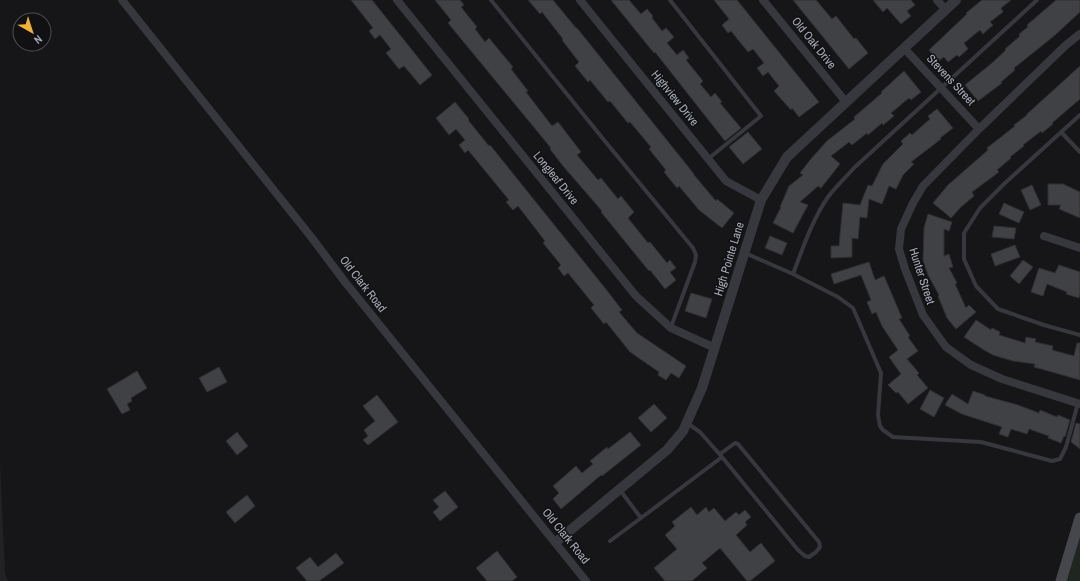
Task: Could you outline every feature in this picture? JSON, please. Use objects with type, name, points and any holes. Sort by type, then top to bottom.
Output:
[{"type":"main road","points":[[1061,581],[1080,518]]},
{"type":"street","name":"Old Clark Road","points":[[122,0],[312,238],[345,282],[586,581]]},
{"type":"street","name":"Longleaf Drive","points":[[397,0],[636,296],[671,328],[715,348]]},
{"type":"street","name":"Highview Drive","points":[[580,0],[726,180],[761,200]]},
{"type":"street","name":"Old Oak Drive","points":[[763,0],[846,102]]},
{"type":"street","points":[[937,0],[946,10]]},
{"type":"street","name":"High Pointe Lane","points":[[556,542],[668,450],[683,431],[702,388],[761,200],[787,157],[956,0]]},
{"type":"street","name":"Hunter Street","points":[[1079,403],[1002,379],[971,365],[946,348],[922,314],[905,269],[899,248],[901,229],[923,186],[979,129],[1066,45],[1080,34]]},
{"type":"street","name":"Stevens Street","points":[[904,48],[979,129]]},
{"type":"street","points":[[1044,236],[1080,248]]},
{"type":"lane","points":[[491,0],[693,248],[696,255],[695,262],[671,328]]},
{"type":"lane","points":[[670,0],[761,116],[708,159]]},
{"type":"lane","points":[[793,274],[813,223],[827,198],[836,187],[855,167],[1037,0]]},
{"type":"lane","points":[[1080,115],[1004,183],[980,208],[964,232],[964,259],[976,286],[998,310],[1080,335]]},
{"type":"lane","points":[[1061,132],[1080,152]]},
{"type":"lane","points":[[745,253],[793,274],[838,297],[853,308],[881,373],[878,415],[880,426],[882,430],[893,437],[981,442],[1052,461],[1060,458],[1066,447],[1079,403]]},
{"type":"lane","points":[[610,541],[721,456],[735,443],[738,444],[755,464],[819,542],[820,548],[809,557],[805,556],[798,550],[721,456],[700,432],[687,423]]},
{"type":"lane","points":[[619,490],[641,518]]},
{"type":"shaded area","points":[[0,463],[5,573],[8,581],[0,581]]},
{"type":"shaded area","points":[[1080,536],[1080,581],[1067,581]]},
{"type":"building","points":[[351,0],[372,0],[432,75],[420,85],[404,66],[399,69],[386,53],[391,49],[380,35],[375,39],[369,31],[373,28]]},
{"type":"building","points":[[435,0],[460,0],[464,5],[461,7],[477,27],[475,29],[485,42],[489,38],[513,67],[511,69],[528,91],[526,92],[552,126],[558,122],[581,152],[577,155],[598,180],[601,178],[618,199],[621,196],[634,212],[628,218],[648,243],[650,242],[667,263],[670,260],[676,268],[670,272],[676,280],[665,289],[650,270],[649,271],[601,212],[602,211],[563,166],[550,149],[551,148],[448,23],[451,20]]},
{"type":"building","points":[[528,0],[553,0],[577,28],[716,201],[717,199],[734,213],[722,228],[699,210],[679,186],[677,188],[664,172],[666,170],[649,149],[651,147],[630,122],[628,123],[610,101],[608,102],[590,80],[588,82],[575,66],[579,62],[562,40],[563,39],[542,12],[540,14]]},
{"type":"building","points":[[611,0],[629,0],[641,14],[647,9],[662,31],[666,28],[674,37],[667,43],[677,55],[683,50],[689,58],[686,60],[703,81],[700,84],[711,97],[715,93],[722,102],[720,103],[741,128],[725,141],[655,52],[654,53]]},
{"type":"building","points":[[714,0],[737,0],[819,102],[799,117],[792,108],[791,110],[774,91],[779,86],[768,72],[763,76],[757,68],[764,63],[753,49],[748,52],[731,31],[728,33],[722,25],[729,19]]},
{"type":"building","points":[[793,0],[816,0],[832,19],[836,16],[854,39],[856,38],[868,53],[849,69]]},
{"type":"building","points":[[873,0],[911,0],[915,5],[907,11],[911,16],[901,24],[887,8],[883,12]]},
{"type":"building","points":[[982,0],[1011,0],[1001,8],[1003,12],[990,22],[993,25],[983,34],[980,30],[964,43],[968,49],[959,57],[957,55],[948,62],[944,57],[938,61],[929,50],[967,14],[966,13]]},
{"type":"building","points":[[1056,0],[1080,0],[1080,12],[1054,36],[1014,68],[1015,70],[1001,82],[1002,83],[978,101],[965,85],[1006,50],[1005,49],[1020,36],[1019,34],[1028,27],[1027,25]]},
{"type":"building","points":[[1080,66],[1080,99],[1042,133],[1041,131],[1023,145],[1024,146],[997,170],[999,172],[972,192],[974,196],[951,218],[933,203],[948,185],[988,150],[987,148],[1015,126],[1014,125],[1027,115]]},
{"type":"building","points":[[904,71],[921,92],[911,100],[909,98],[891,113],[894,116],[883,125],[882,123],[868,135],[867,133],[852,145],[849,142],[831,156],[840,164],[821,188],[818,186],[800,202],[808,205],[793,233],[773,223],[789,186],[803,175],[800,173],[810,160],[827,141],[855,119],[854,117],[882,93],[881,92]]},
{"type":"building","points":[[455,102],[605,288],[622,310],[619,312],[637,333],[686,366],[679,378],[671,373],[666,380],[658,375],[659,372],[630,352],[606,322],[604,324],[591,308],[594,305],[568,273],[564,276],[558,268],[561,265],[543,243],[545,241],[518,206],[513,210],[506,202],[509,200],[468,150],[465,153],[459,145],[465,140],[456,129],[449,135],[436,118]]},
{"type":"building","points":[[937,109],[953,128],[911,162],[914,164],[903,175],[896,189],[889,186],[882,204],[869,199],[867,218],[860,217],[858,239],[852,238],[852,257],[831,258],[831,246],[839,246],[843,203],[860,205],[868,185],[872,186],[883,164],[903,144],[901,141],[910,133],[912,135],[930,119],[928,116]]},
{"type":"building","points":[[748,132],[762,149],[743,164],[729,147]]},
{"type":"building","points":[[1048,184],[1063,184],[1080,192],[1080,218],[1059,209],[1061,205],[1048,205]]},
{"type":"building","points":[[1032,185],[1041,205],[1030,210],[1021,190]]},
{"type":"building","points":[[1004,203],[1024,212],[1019,223],[999,214]]},
{"type":"building","points":[[928,214],[952,222],[949,231],[944,229],[944,256],[949,254],[953,267],[949,268],[957,283],[955,284],[966,308],[969,305],[976,312],[956,329],[947,318],[938,296],[939,295],[928,275],[923,260],[924,228]]},
{"type":"building","points":[[994,226],[1016,228],[1014,239],[992,237]]},
{"type":"building","points":[[770,236],[787,243],[782,255],[765,248]]},
{"type":"building","points":[[1015,245],[1020,257],[995,266],[991,254]]},
{"type":"building","points":[[1023,260],[1033,267],[1019,284],[1010,276]]},
{"type":"building","points":[[869,262],[875,280],[884,276],[902,318],[899,319],[910,336],[908,337],[918,351],[907,359],[919,373],[917,375],[928,388],[908,404],[898,392],[896,393],[888,385],[901,374],[889,357],[898,350],[882,326],[876,312],[872,314],[867,302],[871,300],[861,275],[834,284],[831,274]]},
{"type":"building","points":[[1059,265],[1080,272],[1079,298],[1066,294],[1067,292],[1047,284],[1043,296],[1031,292],[1039,268],[1055,273]]},
{"type":"building","points":[[691,293],[712,299],[706,318],[685,311]]},
{"type":"building","points":[[976,320],[991,330],[992,328],[1000,332],[999,335],[1025,343],[1026,337],[1036,339],[1035,342],[1053,346],[1052,350],[1074,356],[1077,343],[1080,343],[1080,380],[1034,367],[1035,364],[1013,361],[993,355],[984,350],[964,337]]},
{"type":"building","points":[[219,367],[227,382],[207,392],[199,378]]},
{"type":"building","points":[[137,371],[147,388],[131,398],[132,401],[127,404],[130,410],[122,414],[107,389]]},
{"type":"building","points":[[930,390],[944,398],[934,417],[920,409]]},
{"type":"building","points":[[973,391],[1039,413],[1040,410],[1057,417],[1058,415],[1070,420],[1065,437],[1064,436],[1061,443],[1048,438],[1049,436],[1029,429],[1027,434],[1011,429],[1008,437],[999,434],[1002,427],[962,414],[945,405],[952,394],[968,404]]},
{"type":"building","points":[[377,395],[398,422],[368,445],[363,440],[368,436],[364,430],[375,421],[363,406]]},
{"type":"building","points":[[654,404],[667,418],[651,432],[638,418]]},
{"type":"building","points":[[1076,423],[1080,424],[1080,449],[1071,442]]},
{"type":"building","points":[[237,432],[248,446],[237,455],[226,441]]},
{"type":"building","points":[[630,432],[641,445],[602,476],[601,475],[561,509],[553,499],[559,493],[553,486],[576,466],[582,473],[593,464],[590,461],[607,447],[608,449]]},
{"type":"building","points":[[445,491],[458,507],[440,521],[433,512],[439,507],[433,500]]},
{"type":"building","points":[[247,495],[255,506],[235,523],[226,512]]},
{"type":"building","points":[[691,507],[697,515],[706,507],[709,512],[714,508],[725,521],[736,512],[739,515],[745,510],[751,517],[745,522],[747,525],[736,535],[750,552],[761,543],[775,561],[750,581],[747,581],[720,548],[702,563],[707,568],[692,581],[665,581],[654,568],[677,549],[665,535],[675,526],[672,522]]},
{"type":"building","points":[[497,551],[517,577],[512,581],[487,581],[476,568]]},
{"type":"building","points":[[336,553],[344,563],[319,581],[307,581],[296,568],[310,557],[318,567]]}]
